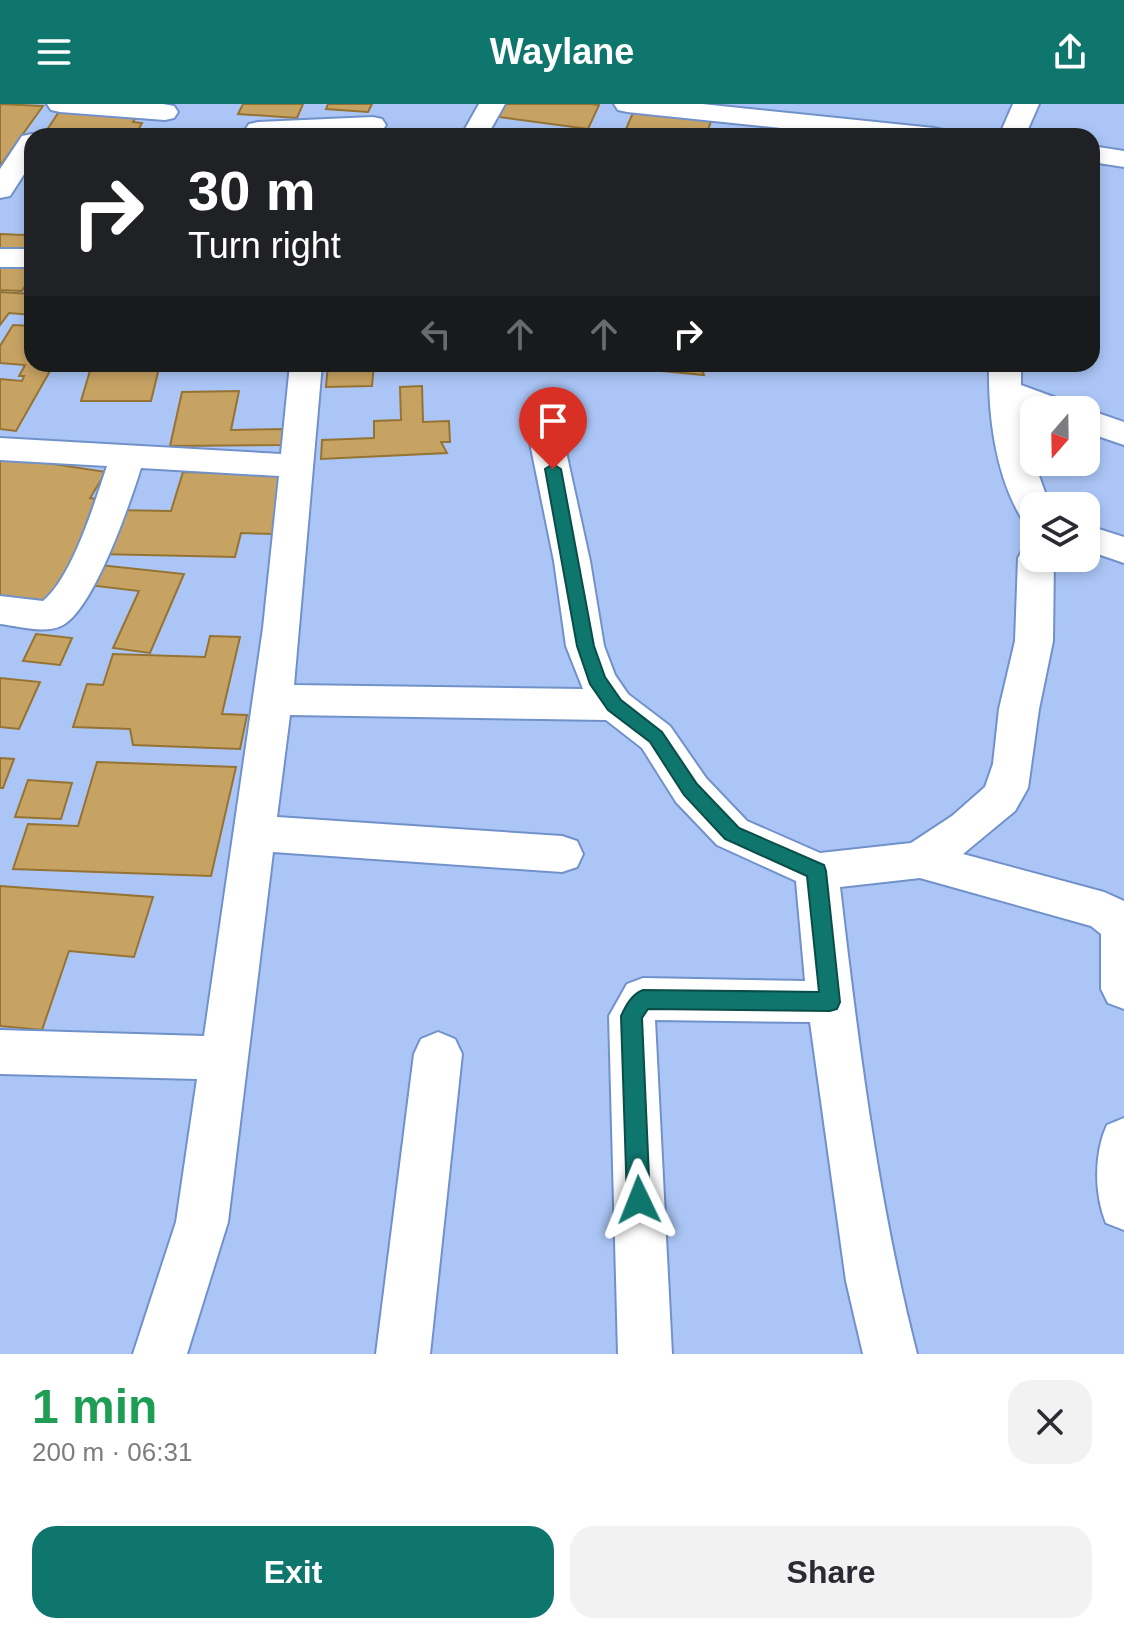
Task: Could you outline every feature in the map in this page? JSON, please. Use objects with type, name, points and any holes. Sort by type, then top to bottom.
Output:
[{"type":"street","points":[[42,128],[58,104],[167,108],[155,128]]},
{"type":"street","points":[[372,128],[390,104]]},
{"type":"street","points":[[478,128],[492,104]]},
{"type":"street","points":[[1016,128],[1026,104]]},
{"type":"street","points":[[622,111],[844,128]]},
{"type":"street","points":[[0,190],[24,154]]},
{"type":"street","points":[[1100,155],[1124,159]]},
{"type":"street","points":[[0,258],[24,258]]},
{"type":"street","points":[[160,1354],[202,1222],[282,628],[305,372]]},
{"type":"street","points":[[1004,377],[1035,396]]},
{"type":"street","points":[[1004,377],[1004,413],[1027,492]]},
{"type":"street","points":[[1100,425],[1124,434]]},
{"type":"street","points":[[546,438],[585,646],[597,679],[614,705],[656,737],[691,790],[732,833],[817,871],[920,860],[1104,911],[1124,925],[1124,989]]},
{"type":"street","points":[[0,449],[296,466]]},
{"type":"street","points":[[0,610],[50,616],[66,603],[113,502],[127,458]]},
{"type":"street","points":[[1100,542],[1124,550]]},
{"type":"street","points":[[920,860],[978,819],[1000,799],[1007,788],[1019,709],[1034,641],[1036,572]]},
{"type":"street","points":[[272,700],[614,705]]},
{"type":"street","points":[[252,833],[562,854]]},
{"type":"street","points":[[817,871],[830,1002],[872,1281],[890,1354]]},
{"type":"street","points":[[645,1354],[632,1016],[643,999],[830,1002]]},
{"type":"street","points":[[0,1052],[223,1058]]},
{"type":"street","points":[[403,1354],[438,1054]]},
{"type":"street","points":[[1124,1142],[1124,1205]]},
{"type":"building","points":[[0,104],[43,106],[27,128],[24,128],[24,133],[0,166]]},
{"type":"building","points":[[243,104],[303,104],[297,118],[238,114]]},
{"type":"building","points":[[328,104],[372,104],[368,112],[326,109]]},
{"type":"building","points":[[499,104],[599,105],[588,128],[492,116]]},
{"type":"building","points":[[62,107],[139,112],[133,122],[142,123],[139,128],[48,128]]},
{"type":"building","points":[[635,108],[712,118],[709,128],[626,128]]},
{"type":"building","points":[[0,234],[24,235],[24,250],[0,249]]},
{"type":"building","points":[[0,265],[24,266],[22,291],[0,290]]},
{"type":"building","points":[[0,292],[24,294],[24,314],[9,313],[0,325]]},
{"type":"building","points":[[13,325],[24,326],[24,365],[0,363],[0,346]]},
{"type":"building","points":[[24,367],[24,372],[49,372],[16,431],[0,429],[0,379],[22,381],[24,376],[19,376]]},
{"type":"building","points":[[90,372],[158,372],[151,401],[81,401]]},
{"type":"building","points":[[327,372],[373,372],[372,386],[326,387]]},
{"type":"building","points":[[673,372],[703,372],[704,375]]},
{"type":"building","points":[[422,386],[423,422],[449,421],[450,442],[441,442],[447,453],[321,459],[322,440],[374,438],[374,421],[401,420],[400,387]]},
{"type":"building","points":[[239,391],[231,430],[285,429],[283,445],[170,446],[182,392]]},
{"type":"building","points":[[0,456],[106,472],[90,498],[111,501],[46,612],[0,604]]},
{"type":"building","points":[[183,472],[289,474],[275,534],[241,533],[235,557],[98,554],[113,510],[171,511]]},
{"type":"building","points":[[90,564],[184,574],[150,653],[113,648],[139,591],[80,584]]},
{"type":"building","points":[[36,634],[72,638],[60,665],[23,661]]},
{"type":"building","points":[[210,636],[240,637],[222,714],[247,715],[240,749],[133,745],[130,729],[73,727],[87,684],[103,685],[113,654],[205,657]]},
{"type":"building","points":[[0,678],[40,682],[19,729],[0,727]]},
{"type":"building","points":[[0,758],[14,759],[3,788],[0,788]]},
{"type":"building","points":[[97,762],[236,767],[211,876],[13,869],[28,824],[78,826]]},
{"type":"building","points":[[28,780],[72,783],[61,819],[15,817]]},
{"type":"building","points":[[0,886],[153,897],[134,957],[69,951],[42,1030],[0,1026]]},
{"type":"route","points":[[553,469],[585,646],[597,679],[614,705],[656,737],[691,790],[732,833],[817,871],[830,1002],[643,999],[632,1016],[639,1200]]}]
